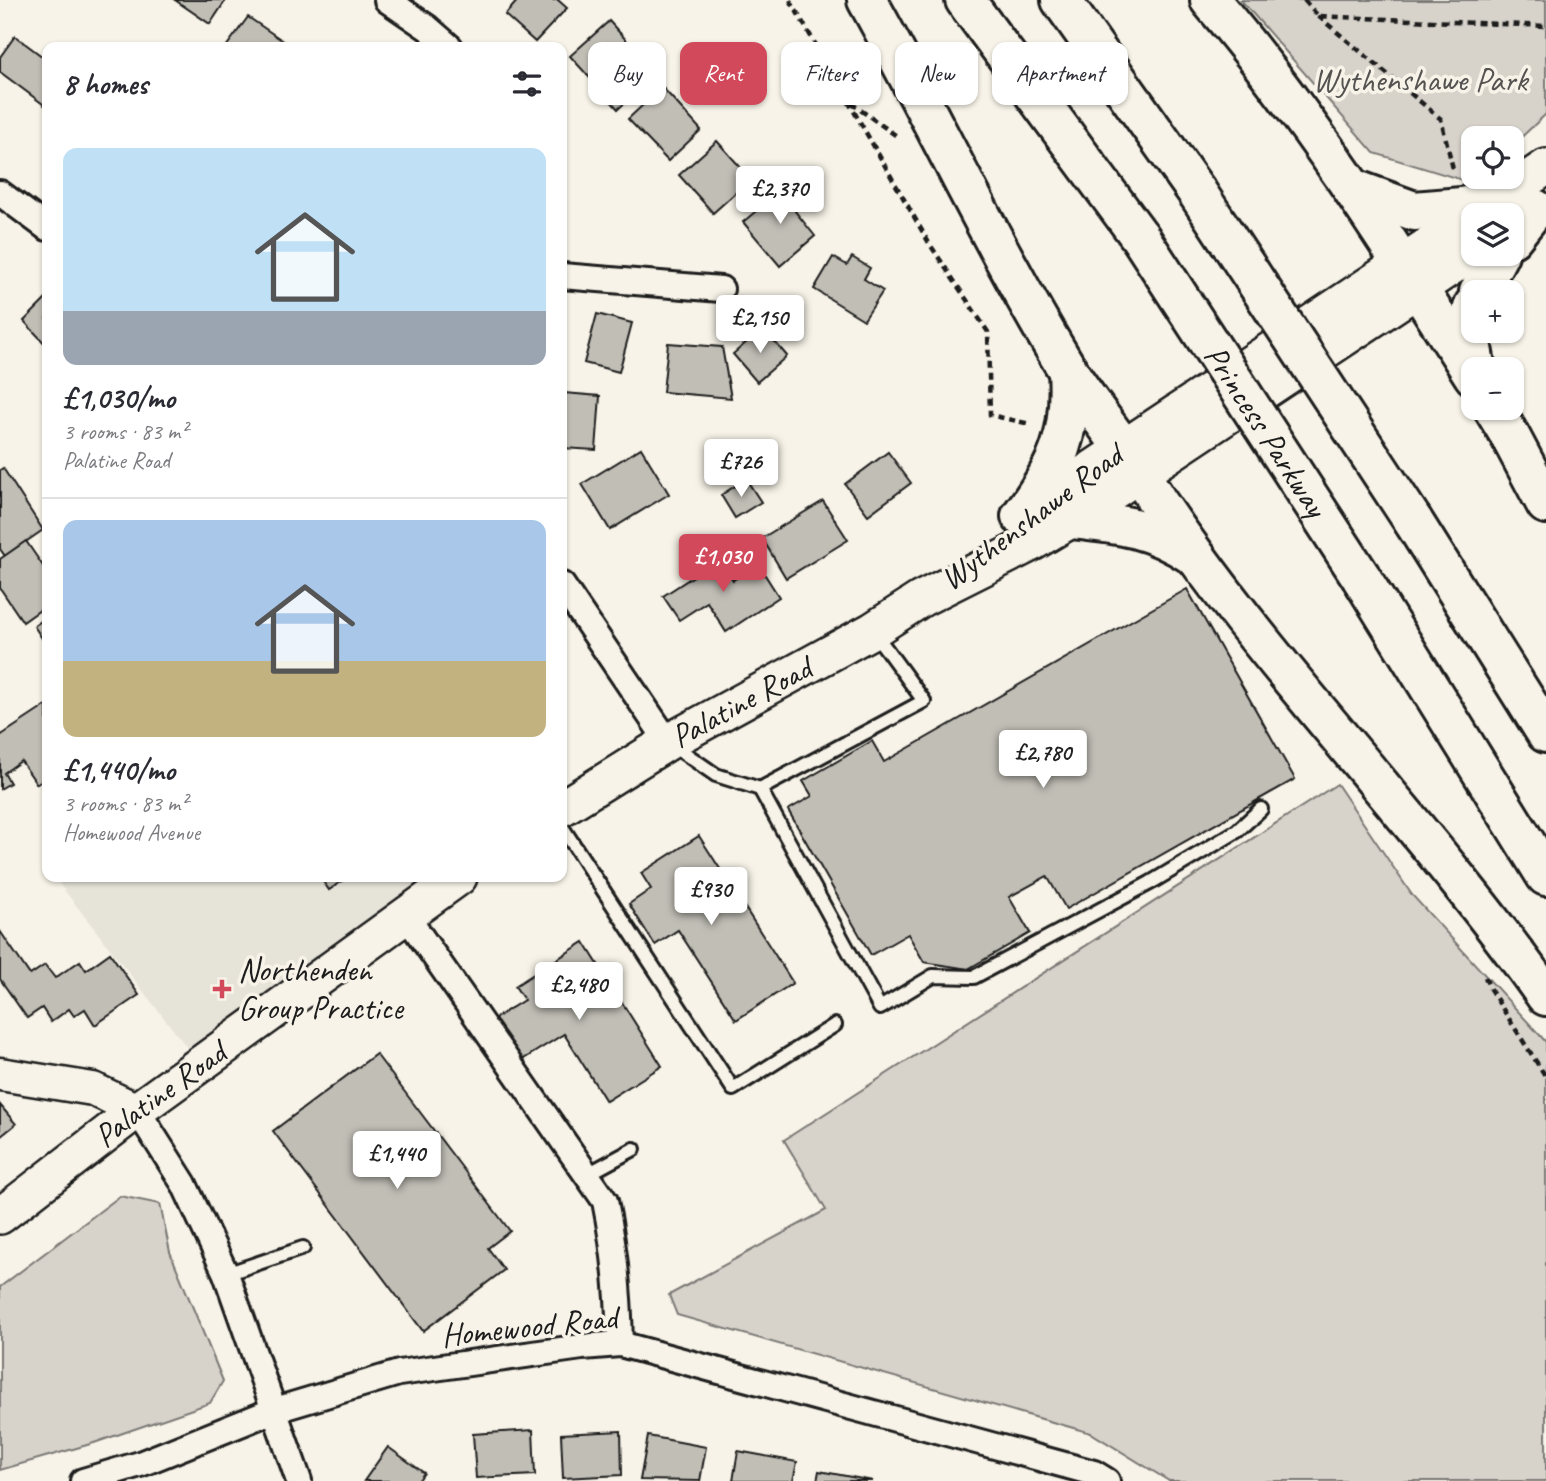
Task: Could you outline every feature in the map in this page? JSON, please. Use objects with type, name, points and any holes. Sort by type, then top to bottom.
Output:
[{"type":"highway","points":[[867,0],[912,82],[961,182],[1068,370],[1132,460],[1158,503],[1324,719],[1434,852],[1546,996]]},
{"type":"highway","name":"Princess Parkway","points":[[965,0],[1140,237],[1361,577],[1546,876]]},
{"type":"highway","points":[[1061,0],[1197,192],[1413,521],[1546,733]]},
{"type":"highway","points":[[1210,0],[1354,189],[1462,357]]},
{"type":"highway","points":[[1354,189],[1415,211],[1461,212]]},
{"type":"highway","points":[[1021,516],[1048,478],[1065,434],[1070,402],[1068,370]]},
{"type":"highway","points":[[1500,420],[1546,504]]},
{"type":"highway","points":[[1072,519],[1134,526],[1172,541],[1200,560]]},
{"type":"main road","name":"Wythenshawe Road","points":[[1519,203],[1546,167]]},
{"type":"main road","name":"Wythenshawe Road","points":[[921,599],[1021,516],[1132,460],[1461,244]]},
{"type":"main road","name":"Wythenshawe Road","points":[[1410,276],[1461,257]]},
{"type":"main road","name":"Wythenshawe Road","points":[[921,599],[1032,543],[1072,519],[1132,460]]},
{"type":"main road","name":"Palatine Road","points":[[567,805],[668,742],[873,631],[921,599]]},
{"type":"main road","name":"Palatine Road","points":[[0,1216],[137,1110],[452,882]]},
{"type":"street","points":[[387,0],[444,42]]},
{"type":"street","points":[[0,193],[42,224]]},
{"type":"street","points":[[567,276],[721,289]]},
{"type":"street","points":[[567,592],[668,742]]},
{"type":"street","points":[[405,914],[605,1201],[614,1243],[620,1344]]},
{"type":"street","points":[[0,1074],[93,1089],[137,1110],[184,1184],[226,1274],[272,1411],[299,1481]]},
{"type":"street","name":"Homewood Road","points":[[82,1481],[140,1464],[272,1411],[399,1373],[620,1344],[1094,1473],[1107,1481]]},
{"type":"lane","points":[[760,789],[924,701],[873,631]]},
{"type":"lane","points":[[668,742],[716,775],[760,789],[880,1008],[933,976],[974,977],[1150,883],[1237,831],[1261,809]]},
{"type":"lane","points":[[567,835],[733,1089],[835,1025]]},
{"type":"lane","points":[[586,1175],[634,1149]]},
{"type":"lane","points":[[226,1274],[303,1248]]},
{"type":"path","points":[[790,0],[814,42]]},
{"type":"path","points":[[1304,0],[1318,16],[1441,119],[1504,203]]},
{"type":"path","points":[[1318,16],[1546,26]]},
{"type":"path","points":[[850,105],[929,243],[988,332],[990,415],[1036,425]]},
{"type":"path","points":[[854,105],[905,142]]},
{"type":"shaded area","name":"Northenden Group Practice","points":[[58,882],[452,882],[200,1064]]},
{"type":"green space","name":"Wythenshawe Park","points":[[1241,0],[1546,0],[1546,114],[1524,135],[1524,126],[1461,126],[1461,180],[1374,153]]},
{"type":"green space","points":[[1337,784],[1412,895],[1546,1042],[1546,1481],[1169,1481],[1091,1433],[677,1315],[669,1295],[826,1210],[784,1140]]},
{"type":"green space","points":[[120,1196],[160,1204],[170,1252],[223,1381],[210,1403],[94,1443],[0,1470],[0,1287]]},
{"type":"building","points":[[175,0],[226,0],[210,24]]},
{"type":"building","points":[[518,0],[558,0],[567,8],[535,42],[505,15]]},
{"type":"building","points":[[248,17],[285,42],[230,42]]},
{"type":"building","points":[[609,21],[628,42],[588,42],[588,76],[570,56]]},
{"type":"building","points":[[15,36],[42,56],[42,103],[0,72],[0,57]]},
{"type":"building","points":[[666,91],[701,130],[668,161],[628,119],[643,105],[666,105]]},
{"type":"building","points":[[717,141],[751,179],[713,213],[679,175]]},
{"type":"building","points":[[788,184],[804,203],[795,211],[815,236],[780,266],[743,222]]},
{"type":"building","points":[[833,257],[847,265],[852,257],[870,268],[864,279],[883,291],[864,320],[814,289]]},
{"type":"building","points":[[42,303],[42,341],[24,321]]},
{"type":"building","points":[[597,314],[632,323],[619,372],[584,363]]},
{"type":"building","points":[[763,328],[787,356],[757,382],[733,354]]},
{"type":"building","points":[[668,343],[722,347],[731,398],[663,392]]},
{"type":"building","points":[[567,393],[600,396],[596,450],[567,448]]},
{"type":"building","points":[[641,448],[669,494],[610,530],[582,484]]},
{"type":"building","points":[[888,452],[911,483],[868,515],[845,484]]},
{"type":"building","points":[[3,468],[42,528],[5,556],[0,549],[0,470]]},
{"type":"building","points":[[746,479],[761,502],[735,518],[721,495]]},
{"type":"building","points":[[823,501],[848,540],[786,578],[762,538]]},
{"type":"building","points":[[26,541],[42,565],[42,609],[23,622],[0,588],[0,559]]},
{"type":"building","points":[[720,559],[733,580],[758,564],[779,597],[726,632],[707,602],[679,620],[663,596]]},
{"type":"building","points":[[1187,589],[1295,779],[1066,909],[1047,876],[1009,897],[1030,933],[968,969],[924,962],[908,934],[871,955],[788,810],[812,796],[803,781],[872,741],[884,762]]},
{"type":"building","points":[[42,620],[42,638],[34,626]]},
{"type":"building","points":[[42,708],[42,780],[37,784],[21,761],[4,773],[10,783],[0,789],[0,736]]},
{"type":"building","points":[[699,836],[793,983],[736,1020],[678,930],[655,945],[629,904],[651,889],[641,873]]},
{"type":"building","points":[[323,882],[341,882],[329,890]]},
{"type":"building","points":[[0,931],[30,975],[45,965],[55,978],[80,961],[86,970],[110,953],[139,995],[95,1025],[85,1009],[74,1016],[69,1009],[51,1022],[42,1008],[27,1018],[0,979]]},
{"type":"building","points":[[584,942],[662,1066],[606,1101],[564,1034],[519,1062],[492,1020],[524,1000],[515,986]]},
{"type":"building","points":[[376,1054],[510,1231],[488,1248],[504,1270],[423,1331],[273,1131]]},
{"type":"building","points":[[0,1105],[16,1124],[0,1137]]},
{"type":"building","points":[[533,1430],[535,1475],[476,1478],[473,1434]]},
{"type":"building","points":[[621,1431],[622,1475],[563,1478],[561,1434]]},
{"type":"building","points":[[648,1436],[706,1447],[700,1481],[640,1480]]},
{"type":"building","points":[[388,1447],[424,1473],[418,1481],[364,1481]]},
{"type":"building","points":[[738,1451],[797,1462],[793,1481],[733,1481]]},
{"type":"building","points":[[819,1471],[873,1481],[817,1481]]},
{"type":"place","name":"Northenden Group Practice","points":[[222,989]]}]
